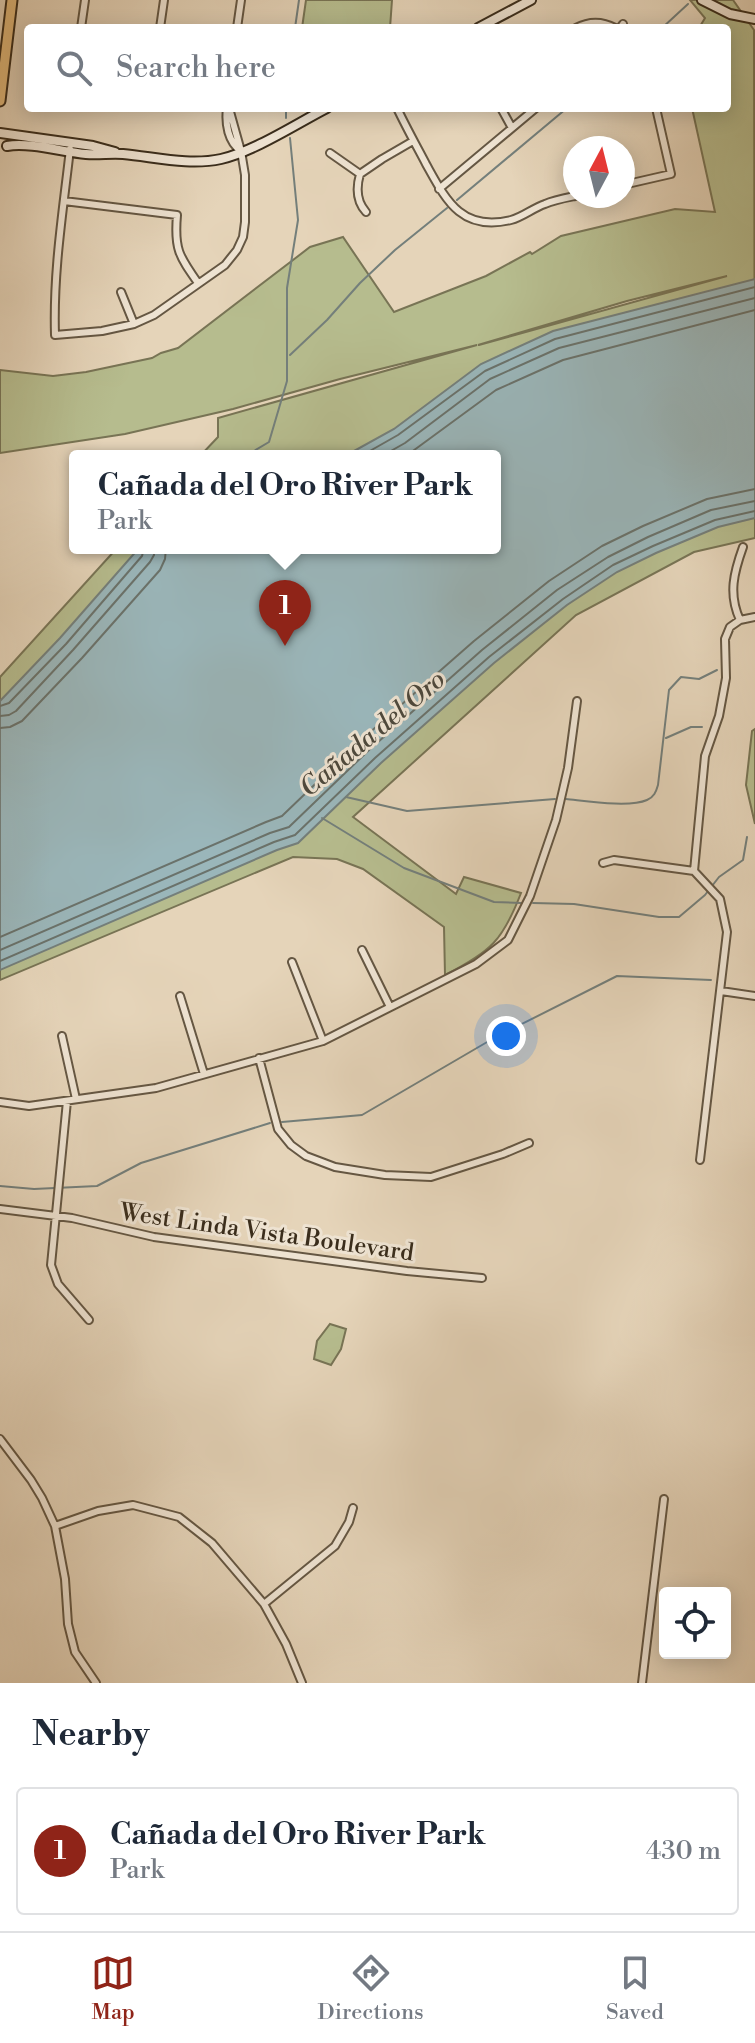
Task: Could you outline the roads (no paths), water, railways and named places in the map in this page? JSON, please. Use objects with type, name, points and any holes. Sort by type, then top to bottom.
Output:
[{"type":"main road","points":[[0,101],[12,0]]},
{"type":"street","points":[[82,24],[85,0]]},
{"type":"street","points":[[161,24],[164,0]]},
{"type":"street","points":[[238,24],[241,0]]},
{"type":"street","points":[[486,24],[531,0]]},
{"type":"street","points":[[702,0],[730,14],[755,19]]},
{"type":"street","points":[[70,148],[54,289],[55,335],[102,331],[134,324],[154,315],[231,259],[243,237],[245,175],[229,112]]},
{"type":"street","points":[[0,133],[36,145],[101,154],[194,161],[224,158],[319,112]]},
{"type":"street","points":[[399,112],[447,202],[462,214],[491,221],[513,219],[544,204],[563,199]]},
{"type":"street","points":[[503,112],[512,128]]},
{"type":"street","points":[[439,189],[531,112]]},
{"type":"street","points":[[635,182],[671,174],[657,112]]},
{"type":"street","points":[[402,118],[411,114]]},
{"type":"street","points":[[366,212],[358,198],[360,174],[413,141]]},
{"type":"street","points":[[4,146],[21,150],[36,145]]},
{"type":"street","points":[[330,153],[360,174]]},
{"type":"street","points":[[64,201],[177,215],[176,244],[198,283]]},
{"type":"street","points":[[121,292],[134,324]]},
{"type":"street","points":[[740,620],[734,606],[733,590],[735,570],[743,547]]},
{"type":"street","points":[[694,871],[705,756],[719,716],[726,678],[725,639],[730,627],[740,620],[755,617]]},
{"type":"street","points":[[0,1102],[29,1106],[156,1088],[323,1041],[476,964],[508,940],[530,896],[555,821],[568,768],[577,701]]},
{"type":"street","points":[[603,863],[614,860],[694,871],[720,899],[727,932],[700,1160]]},
{"type":"street","points":[[362,950],[390,1007]]},
{"type":"street","points":[[292,962],[323,1041]]},
{"type":"street","points":[[721,991],[755,996]]},
{"type":"street","points":[[180,996],[204,1074]]},
{"type":"street","points":[[62,1036],[76,1099]]},
{"type":"street","points":[[259,1058],[278,1129],[291,1145],[306,1156],[335,1167],[385,1175],[431,1177],[529,1143]]},
{"type":"street","points":[[67,1101],[51,1255],[53,1274],[89,1320]]},
{"type":"street","name":"West Linda Vista Boulevard","points":[[0,1209],[87,1221],[154,1237],[482,1278]]},
{"type":"street","points":[[0,1439],[31,1480],[55,1526],[65,1579],[68,1624],[75,1652],[96,1683]]},
{"type":"street","points":[[642,1683],[664,1499]]},
{"type":"street","points":[[55,1526],[98,1511],[133,1505],[179,1517],[212,1543],[264,1604],[286,1644],[302,1683]]},
{"type":"street","points":[[264,1604],[335,1546],[353,1508]]},
{"type":"water","name":"Cañada del Oro","points":[[755,279],[755,518],[718,527],[656,553],[617,572],[567,605],[494,663],[381,763],[298,843],[0,970],[0,701],[134,554],[501,554],[501,450],[356,450],[394,429],[481,364],[553,331]]},
{"type":"waterway","points":[[296,24],[299,0]]},
{"type":"waterway","points":[[666,24],[688,4]]},
{"type":"waterway","points":[[286,112],[286,118]]},
{"type":"waterway","points":[[457,200],[562,112]]},
{"type":"waterway","points":[[256,450],[269,442],[287,381],[287,288],[298,220],[290,138]]},
{"type":"waterway","points":[[290,355],[395,250],[447,208]]},
{"type":"waterway","points":[[566,799],[619,804],[651,797],[658,785],[669,690],[681,677],[699,679],[717,670]]},
{"type":"waterway","points":[[666,738],[691,727],[702,727]]},
{"type":"waterway","points":[[346,797],[407,811],[555,799]]},
{"type":"waterway","points":[[322,818],[404,868],[494,902],[521,903]]},
{"type":"waterway","points":[[533,903],[574,904],[659,917],[679,917],[705,895],[719,877],[743,860],[747,837]]},
{"type":"waterway","points":[[502,1034],[617,976],[711,980]]},
{"type":"waterway","points":[[282,1122],[362,1115],[494,1038]]},
{"type":"waterway","points":[[0,1186],[34,1189],[97,1186],[141,1163],[270,1123]]},
{"type":"place","name":"Cañada del Oro River Park","points":[[285,646]]}]
